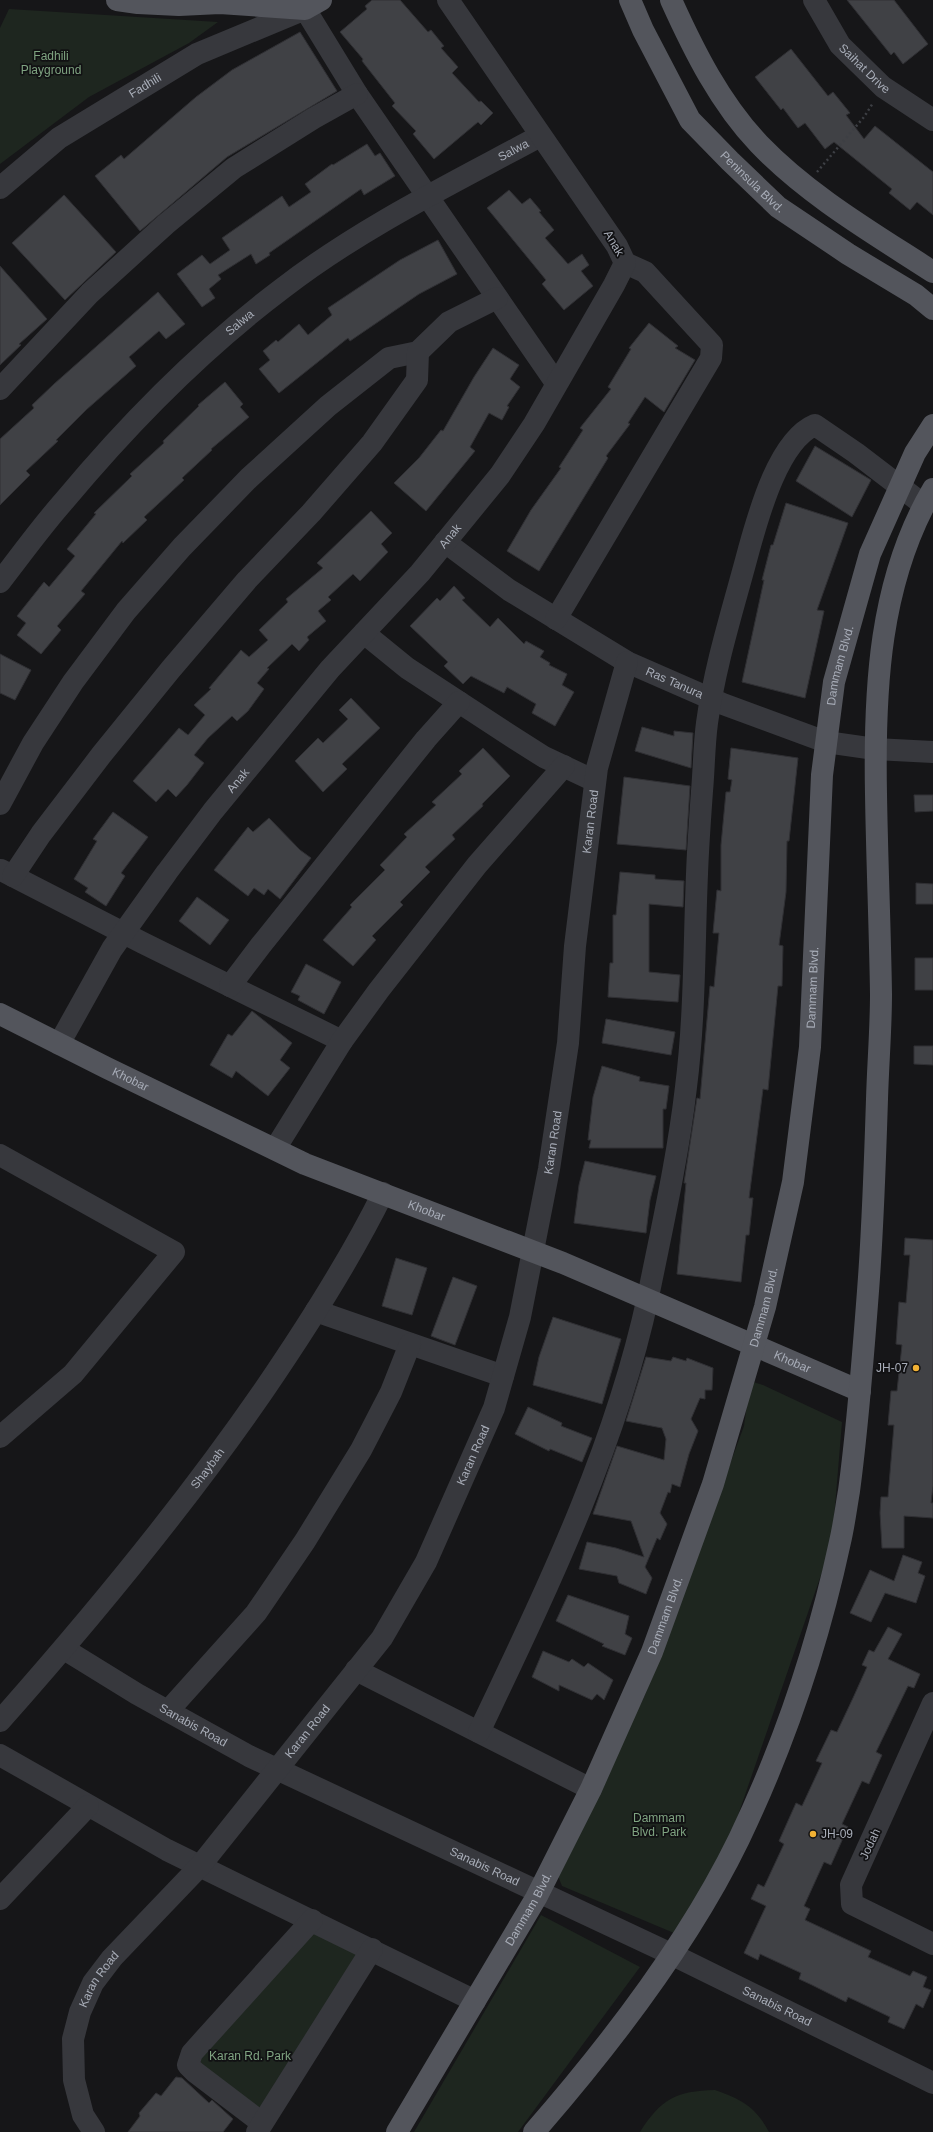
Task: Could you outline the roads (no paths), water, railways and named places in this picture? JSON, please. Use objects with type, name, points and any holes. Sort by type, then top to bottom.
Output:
[{"type":"main road","points":[[117,0],[138,3],[179,5],[220,3],[313,5]]},
{"type":"main road","name":"Peninsula Blvd.","points":[[630,0],[643,30],[690,120],[730,161],[778,207],[848,254],[916,295],[933,309]]},
{"type":"main road","points":[[671,0],[683,27],[716,88],[759,144],[805,186],[840,211],[933,272]]},
{"type":"main road","name":"Dammam Blvd.","points":[[396,2132],[540,1892],[591,1789],[657,1637],[713,1484],[764,1307],[793,1182],[808,1062],[822,775],[834,682],[867,561],[914,453],[933,424]]},
{"type":"main road","points":[[534,2132],[579,2081],[647,1990],[695,1917],[738,1841],[773,1760],[804,1677],[841,1539],[857,1434],[873,1226],[881,996],[875,749],[878,678],[887,608],[907,543],[928,497]]},
{"type":"main road","name":"Khobar","points":[[0,1014],[305,1164],[533,1251],[647,1298],[860,1391]]},
{"type":"street","name":"Anak","points":[[59,1044],[104,963],[166,872],[255,759],[330,669],[445,542],[500,475],[534,424],[556,383],[614,285],[625,263],[617,246],[448,0]]},
{"type":"street","name":"Saihat Drive","points":[[814,0],[840,45],[883,87],[933,120]]},
{"type":"street","points":[[313,5],[357,94],[556,383]]},
{"type":"street","name":"Fadhili","points":[[0,188],[58,138],[197,54],[313,5]]},
{"type":"street","points":[[0,389],[90,293],[166,224],[234,168],[314,118],[357,94]]},
{"type":"street","name":"Salwa","points":[[0,582],[63,501],[121,435],[185,371],[239,323],[283,287],[373,227],[540,136]]},
{"type":"street","points":[[556,619],[711,358],[712,345],[645,272],[625,263]]},
{"type":"street","points":[[0,804],[33,743],[73,682],[126,612],[182,548],[249,478],[328,406],[389,358],[418,352],[449,322],[497,298]]},
{"type":"street","points":[[342,1041],[123,933],[6,873],[41,834],[102,754],[166,675],[247,580],[311,513],[372,444],[416,380],[418,352]]},
{"type":"street","points":[[479,1732],[531,1622],[600,1458],[625,1381],[647,1298],[674,1165],[686,1086],[695,980],[697,871],[707,726],[714,680],[756,521],[773,476],[794,442],[804,430],[815,425],[900,486],[928,497]]},
{"type":"street","name":"Ras Tanura","points":[[445,542],[509,590],[627,662],[711,699],[826,742],[875,749],[933,752]]},
{"type":"street","points":[[364,633],[407,668],[514,738],[564,766],[595,781]]},
{"type":"street","name":"Karan Road","points":[[94,2132],[83,2115],[74,2080],[73,2040],[80,2012],[93,1983],[112,1958],[200,1866],[382,1638],[426,1562],[494,1408],[520,1317],[549,1170],[568,1043],[575,946],[595,781],[597,768],[627,662]]},
{"type":"street","points":[[230,986],[261,945],[426,739],[460,702]]},
{"type":"street","points":[[275,1149],[342,1041],[437,915],[564,766]]},
{"type":"street","points":[[0,1155],[174,1252],[73,1374],[0,1437]]},
{"type":"street","name":"Shaybah","points":[[0,1721],[64,1649],[161,1530],[234,1434],[316,1312],[364,1232],[383,1193]]},
{"type":"street","points":[[316,1312],[503,1376]]},
{"type":"street","points":[[168,1711],[256,1613],[305,1541],[361,1450],[391,1392],[410,1344]]},
{"type":"street","name":"Sanabis Road","points":[[64,1649],[168,1711],[249,1756],[671,1954],[933,2083]]},
{"type":"street","points":[[356,1670],[591,1789]]},
{"type":"street","name":"Jodah","points":[[933,1703],[851,1885],[852,1904],[933,1944]]},
{"type":"street","points":[[0,1755],[167,1850],[372,1949],[475,2001]]},
{"type":"street","points":[[0,1899],[88,1806]]},
{"type":"street","points":[[312,1920],[192,2053],[188,2065],[259,2128],[372,1949]]},
{"type":"place","name":"JH-07","points":[[916,1368]]},
{"type":"place","name":"JH-09","points":[[813,1834]]},
{"type":"park label","name":"Fadhili Playground","points":[[51,63]]},
{"type":"park label","name":"Dammam Blvd. Park","points":[[659,1825]]},
{"type":"park label","name":"Karan Rd. Park","points":[[250,2056]]}]
